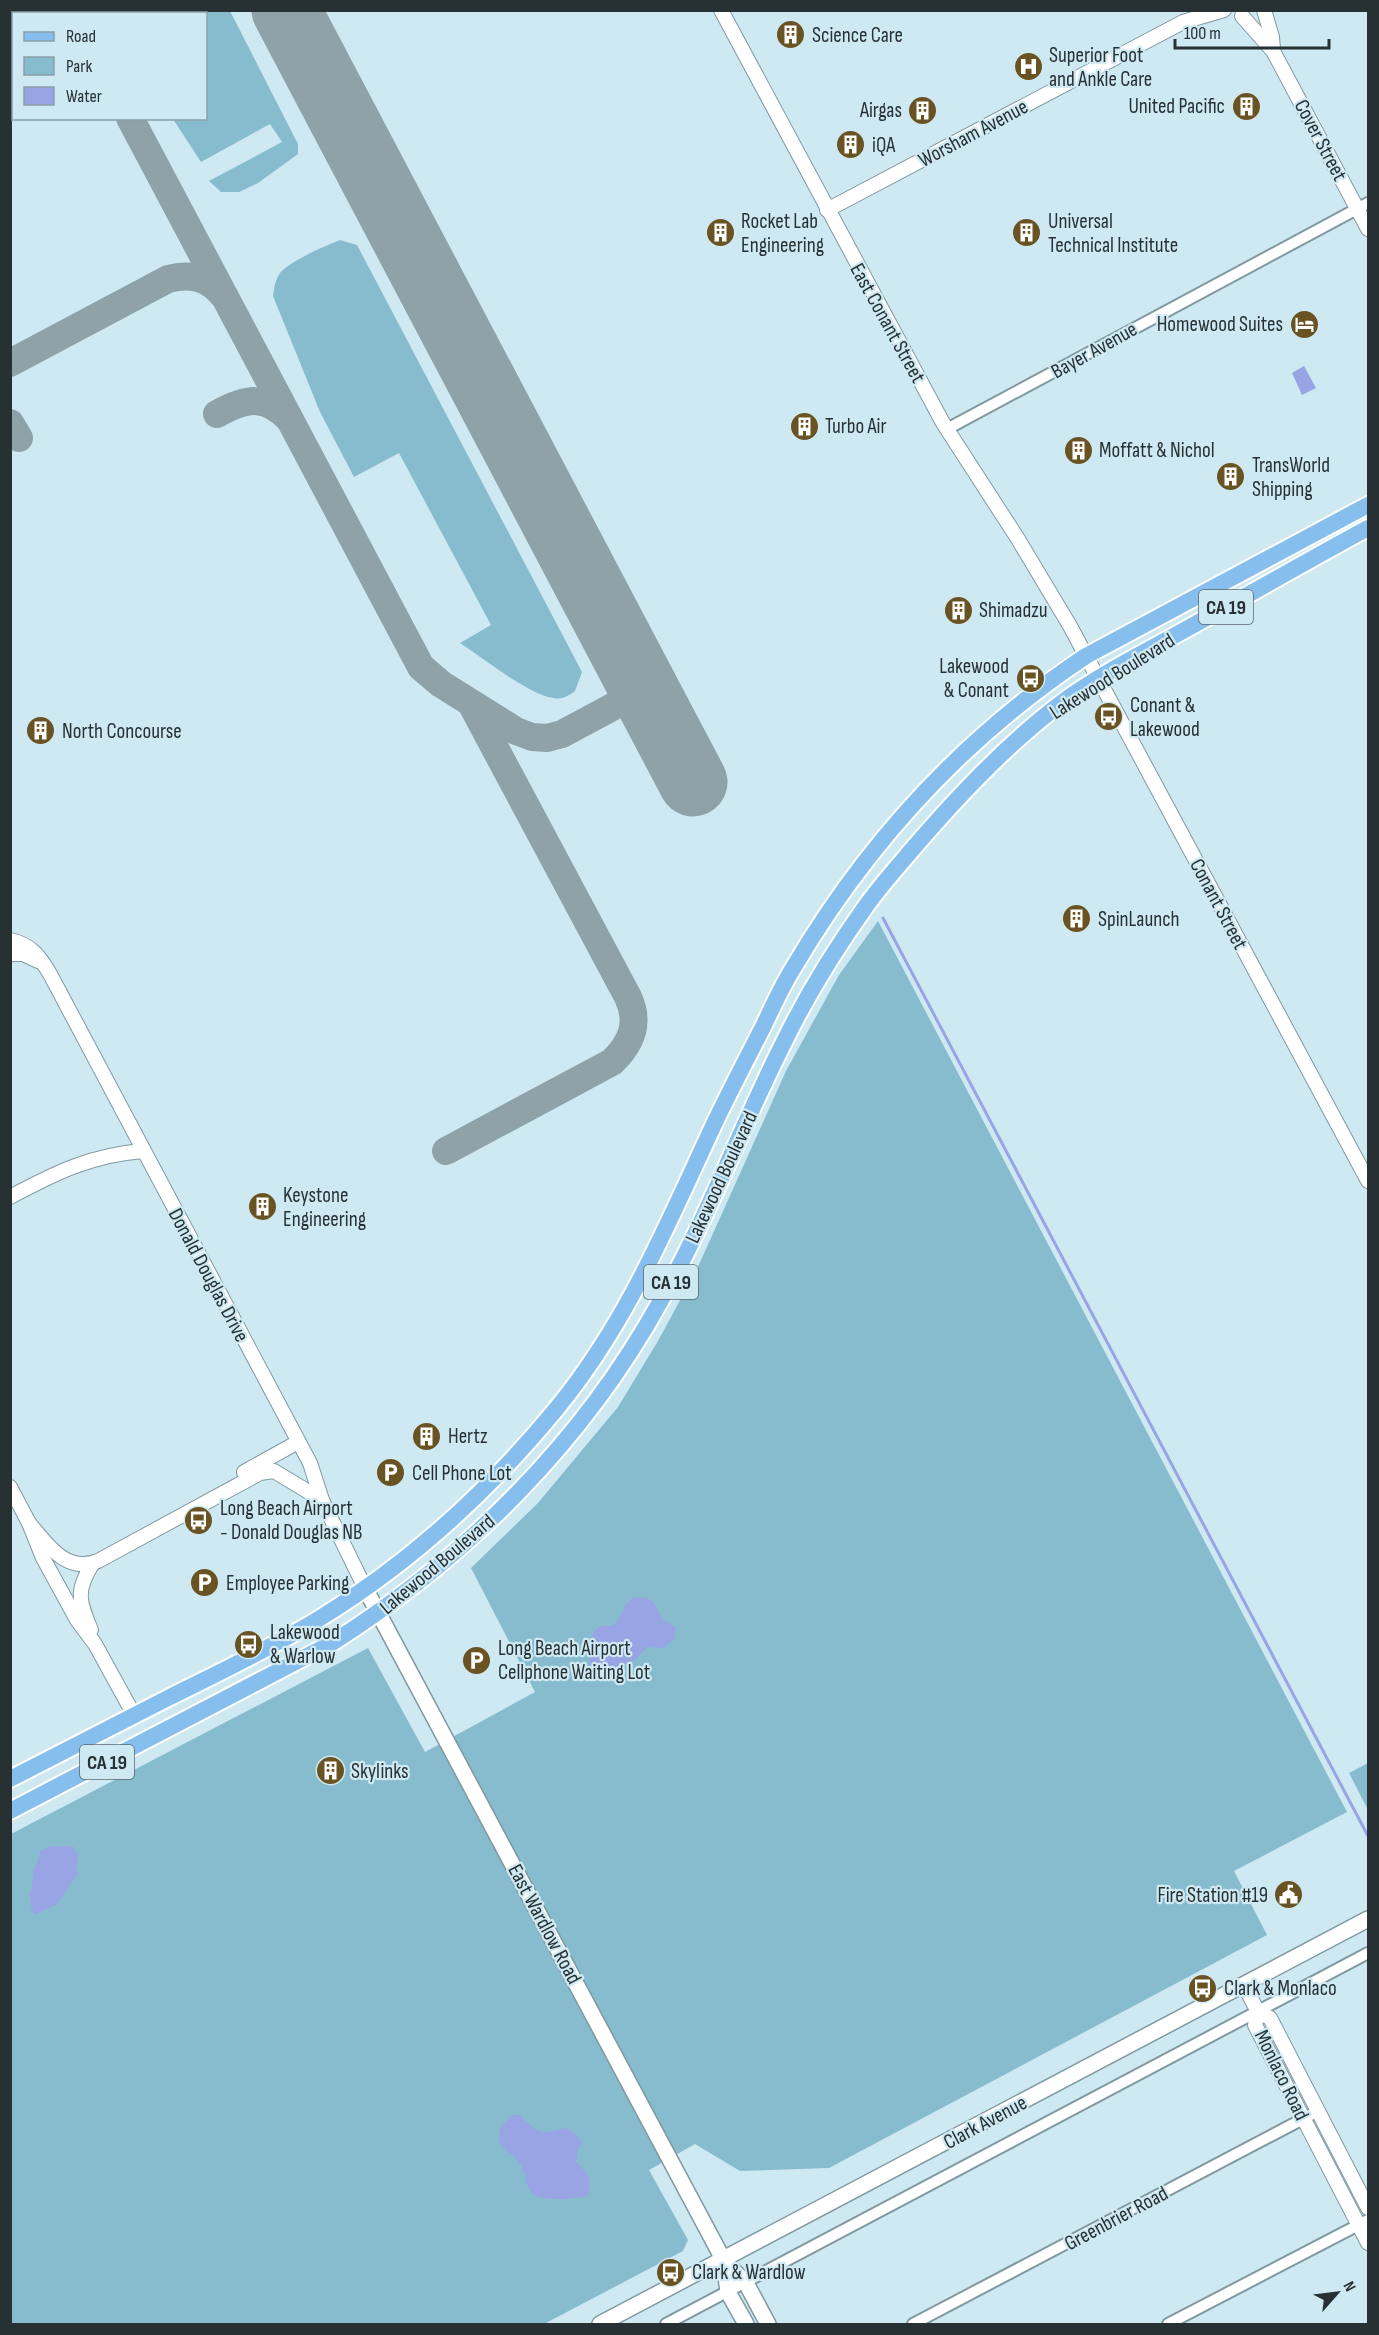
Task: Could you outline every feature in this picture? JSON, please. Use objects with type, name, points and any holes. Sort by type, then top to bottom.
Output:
[{"type":"main road","name":"Lakewood Boulevard","points":[[10,1779],[318,1620],[407,1557],[449,1522],[503,1470],[559,1406],[604,1343],[637,1288],[663,1238],[717,1118],[791,971],[857,871],[911,805],[960,754],[1043,685],[1086,656],[1368,505]]},
{"type":"main road","name":"Lakewood Boulevard","points":[[10,1811],[332,1643],[379,1613],[476,1536],[523,1490],[581,1423],[627,1358],[661,1302],[688,1250],[785,1039],[815,985],[879,890],[934,824],[994,760],[1069,698],[1098,679],[1368,528]]},
{"type":"main road","points":[[857,871],[879,890]]},
{"type":"main road","name":"East Wardlow Road","points":[[365,1588],[724,2261],[746,2283],[768,2325]]},
{"type":"main road","name":"Clark Avenue","points":[[600,2325],[1368,1919]]},
{"type":"main road","name":"East Wardlow Road","points":[[724,2261],[728,2292],[746,2325]]},
{"type":"street","name":"East Conant Street","points":[[721,10],[947,429],[1029,556],[1070,626]]},
{"type":"street","name":"Worsham Avenue","points":[[1183,22],[1194,10]]},
{"type":"street","name":"Worsham Avenue","points":[[827,210],[1183,22],[1224,10]]},
{"type":"street","points":[[1224,10],[1242,16],[1257,10]]},
{"type":"street","name":"Cover Street","points":[[1263,10],[1272,37],[1273,51]]},
{"type":"street","name":"Cover Street","points":[[1242,16],[1273,51],[1363,206],[1368,229]]},
{"type":"street","name":"Bayer Avenue","points":[[947,429],[1363,206]]},
{"type":"street","name":"Conant Street","points":[[1070,626],[1368,1181]]},
{"type":"street","name":"Donald Douglas Drive","points":[[10,940],[21,942],[31,948],[45,966],[310,1463],[322,1500],[365,1588]]},
{"type":"street","points":[[10,954],[23,954],[45,966]]},
{"type":"street","points":[[10,1197],[67,1168],[116,1153],[142,1151]]},
{"type":"street","points":[[223,1491],[239,1474],[298,1442]]},
{"type":"street","points":[[29,1523],[55,1554],[63,1560],[81,1565],[93,1563],[260,1473],[274,1471],[322,1500]]},
{"type":"street","points":[[10,1486],[29,1523],[43,1558],[77,1620],[95,1644],[134,1715]]},
{"type":"street","points":[[93,1563],[80,1589],[80,1604],[95,1644]]},
{"type":"street","name":"Clark Avenue","points":[[666,2325],[1368,1954]]},
{"type":"street","points":[[1244,1984],[1258,2012]]},
{"type":"street","name":"Monlaco Road","points":[[1368,2208],[1270,2018],[1258,2012],[1256,2025],[1303,2119],[1364,2223],[1368,2242]]},
{"type":"street","name":"Greenbrier Road","points":[[913,2325],[1318,2111]]},
{"type":"street","points":[[1168,2325],[1364,2223]]},
{"type":"green space","points":[[230,11],[298,144],[298,154],[258,183],[239,192],[221,192],[209,181],[282,142],[270,124],[201,162],[174,120],[207,120],[207,12],[117,12]]},
{"type":"green space","points":[[340,240],[357,245],[582,672],[575,691],[567,696],[557,698],[532,690],[460,643],[491,625],[399,453],[354,477],[320,412],[273,296],[277,279],[285,268],[308,254]]},
{"type":"green space","points":[[878,921],[1347,1812],[1234,1871],[1267,1935],[829,2168],[740,2171],[695,2144],[649,2170],[688,2240],[683,2251],[544,2324],[11,2324],[11,1834],[368,1648],[425,1752],[535,1692],[471,1568],[538,1503],[618,1407],[658,1341],[697,1269],[786,1071],[839,975]]},
{"type":"green space","points":[[1368,1763],[1368,1810],[1349,1773]]},
{"type":"water","points":[[1304,366],[1316,388],[1302,395],[1292,373]]},
{"type":"water","points":[[635,1597],[643,1597],[653,1602],[662,1618],[676,1628],[674,1639],[663,1648],[647,1647],[635,1660],[618,1666],[608,1680],[596,1680],[591,1677],[589,1650],[591,1637],[599,1627],[613,1625]]},
{"type":"water","points":[[52,1846],[73,1846],[78,1858],[76,1866],[78,1874],[56,1905],[36,1914],[30,1909],[32,1908],[29,1894],[33,1873],[40,1851]]},
{"type":"water","points":[[513,2115],[519,2115],[540,2132],[567,2128],[578,2136],[582,2144],[578,2149],[576,2161],[589,2177],[589,2194],[578,2198],[553,2199],[539,2197],[531,2192],[521,2166],[499,2143],[500,2127]]},
{"type":"waterway","points":[[883,918],[1368,1836]]},
{"type":"taxiway","points":[[131,120],[421,667],[441,684],[516,731],[532,737],[547,738],[562,734],[644,690]]},
{"type":"taxiway","points":[[10,363],[168,279],[184,276],[205,280],[223,295]]},
{"type":"taxiway","points":[[217,414],[237,405],[255,401],[272,405],[289,419]]},
{"type":"taxiway","points":[[10,423],[19,438]]},
{"type":"taxiway","points":[[446,1151],[612,1062],[629,1040],[633,1024],[632,1006],[628,997],[473,707]]},
{"type":"runway","points":[[286,10],[693,782]]},
{"type":"place","name":"Science Care","points":[[791,35]]},
{"type":"place","name":"Superior Foot and Ankle Care","points":[[1028,67]]},
{"type":"place","name":"United Pacific","points":[[1246,106]]},
{"type":"place","name":"Airgas","points":[[923,110]]},
{"type":"place","name":"iQA","points":[[851,145]]},
{"type":"place","name":"Rocket Lab Engineering","points":[[720,233]]},
{"type":"place","name":"Universal Technical Institute","points":[[1027,233]]},
{"type":"place","name":"Homewood Suites","points":[[1304,324]]},
{"type":"place","name":"Turbo Air","points":[[804,426]]},
{"type":"place","name":"Moffatt & Nichol","points":[[1078,450]]},
{"type":"place","name":"TransWorld Shipping","points":[[1231,477]]},
{"type":"place","name":"Shimadzu","points":[[958,610]]},
{"type":"place","name":"Lakewood & Conant","points":[[1030,678]]},
{"type":"place","name":"Conant & Lakewood","points":[[1109,717]]},
{"type":"place","name":"North Concourse","points":[[41,731]]},
{"type":"place","name":"SpinLaunch","points":[[1077,919]]},
{"type":"place","name":"Keystone Engineering","points":[[262,1207]]},
{"type":"place","name":"Hertz","points":[[427,1436]]},
{"type":"place","name":"Cell Phone Lot","points":[[391,1473]]},
{"type":"place","name":"Long Beach Airport - Donald Douglas NB","points":[[199,1520]]},
{"type":"place","name":"Employee Parking","points":[[205,1583]]},
{"type":"place","name":"Lakewood & Warlow","points":[[249,1644]]},
{"type":"place","name":"Long Beach Airport Cellphone Waiting Lot","points":[[477,1660]]},
{"type":"place","name":"Skylinks","points":[[330,1771]]},
{"type":"place","name":"Fire Station #19","points":[[1289,1895]]},
{"type":"place","name":"Clark & Monlaco","points":[[1203,1988]]},
{"type":"place","name":"Clark & Wardlow","points":[[671,2272]]}]
